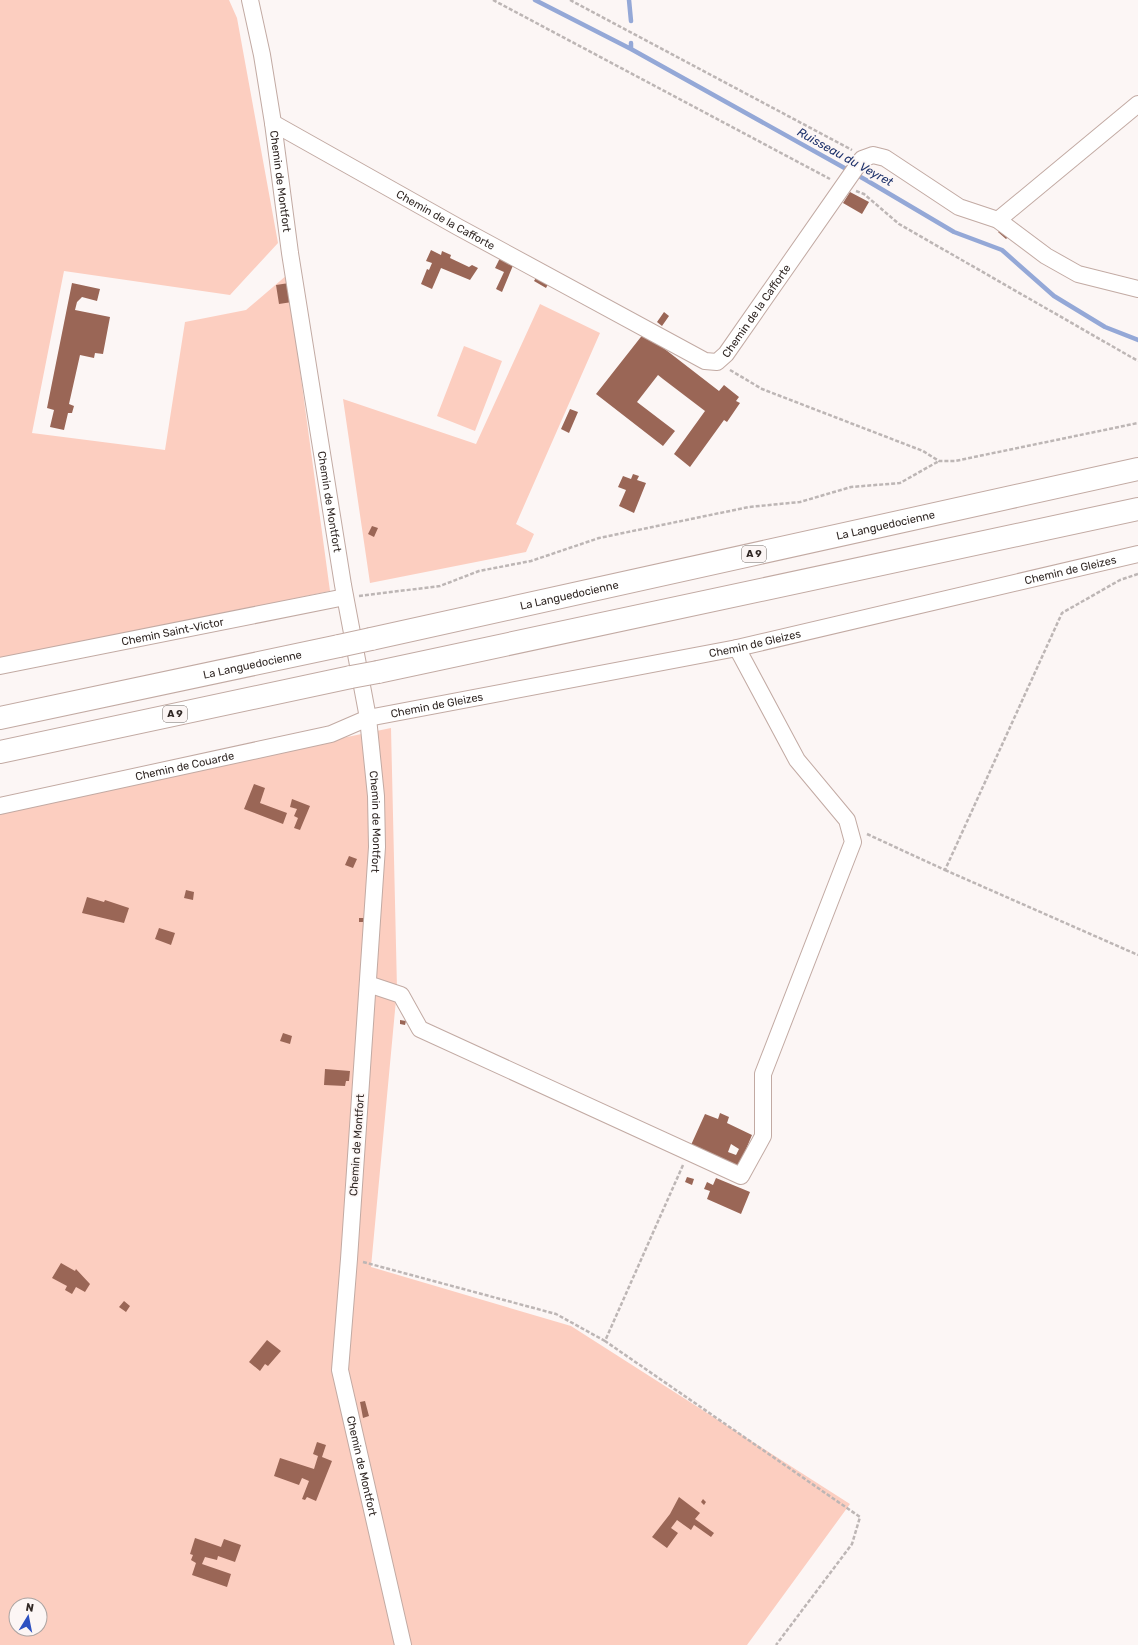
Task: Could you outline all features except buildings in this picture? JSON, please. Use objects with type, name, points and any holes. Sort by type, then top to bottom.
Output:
[{"type":"highway","name":"La Languedocienne","points":[[0,718],[371,639],[1138,469]]},
{"type":"highway","name":"A 9","points":[[0,752],[1138,509]]},
{"type":"street","name":"Chemin de Montfort","points":[[250,0],[262,55],[273,123],[290,254],[345,597],[368,718],[376,796],[377,840],[368,984],[340,1370],[403,1645]]},
{"type":"street","points":[[998,220],[1138,104]]},
{"type":"street","name":"Chemin de la Cafforte","points":[[273,123],[458,227],[705,361],[717,362],[732,345],[844,183],[864,158]]},
{"type":"street","points":[[864,158],[873,155],[884,158],[959,206],[998,220],[1040,252],[1078,274],[1138,289]]},
{"type":"street","name":"Chemin de Gleizes","points":[[368,718],[737,648],[1138,554]]},
{"type":"street","name":"Chemin Saint-Victor","points":[[0,666],[345,597]]},
{"type":"street","points":[[368,984],[401,995],[420,1029],[741,1176],[763,1136],[763,1074],[853,842],[847,820],[797,760],[737,648]]},
{"type":"street","name":"Chemin de Couarde","points":[[0,806],[331,734],[368,718]]},
{"type":"path","points":[[493,0],[864,194],[899,224],[1138,361]]},
{"type":"path","points":[[570,0],[864,158]]},
{"type":"path","points":[[717,362],[762,389],[923,451],[939,461]]},
{"type":"path","points":[[345,597],[391,593],[440,586],[479,571],[531,561],[599,538],[748,507],[800,502],[851,487],[900,483],[939,461],[955,461],[1138,423]]},
{"type":"path","points":[[945,870],[1062,613],[1120,580],[1138,574]]},
{"type":"path","points":[[853,842],[864,833],[1138,955]]},
{"type":"path","points":[[605,1341],[689,1152]]},
{"type":"path","points":[[349,1259],[556,1314],[605,1341],[860,1517],[852,1544],[776,1645]]},
{"type":"shaded area","points":[[0,0],[229,0],[237,18],[278,243],[230,295],[64,271],[32,433],[165,450],[185,322],[246,310],[287,275],[330,591],[0,660]]},
{"type":"shaded area","points":[[540,304],[600,333],[516,524],[534,534],[526,552],[370,583],[343,399],[476,444]]},
{"type":"shaded area","points":[[464,346],[502,361],[475,431],[437,416]]},
{"type":"shaded area","points":[[391,728],[397,989],[371,1267],[571,1326],[850,1504],[747,1645],[0,1645],[0,808]]},
{"type":"waterway","name":"Ruisseau du Veyret","points":[[535,0],[631,49],[866,180],[954,232],[1002,250],[1054,296],[1105,327],[1138,340]]},
{"type":"waterway","points":[[629,0],[631,21]]},
{"type":"waterway","name":"Ruisseau du Veyret","points":[[631,43],[631,49]]}]
